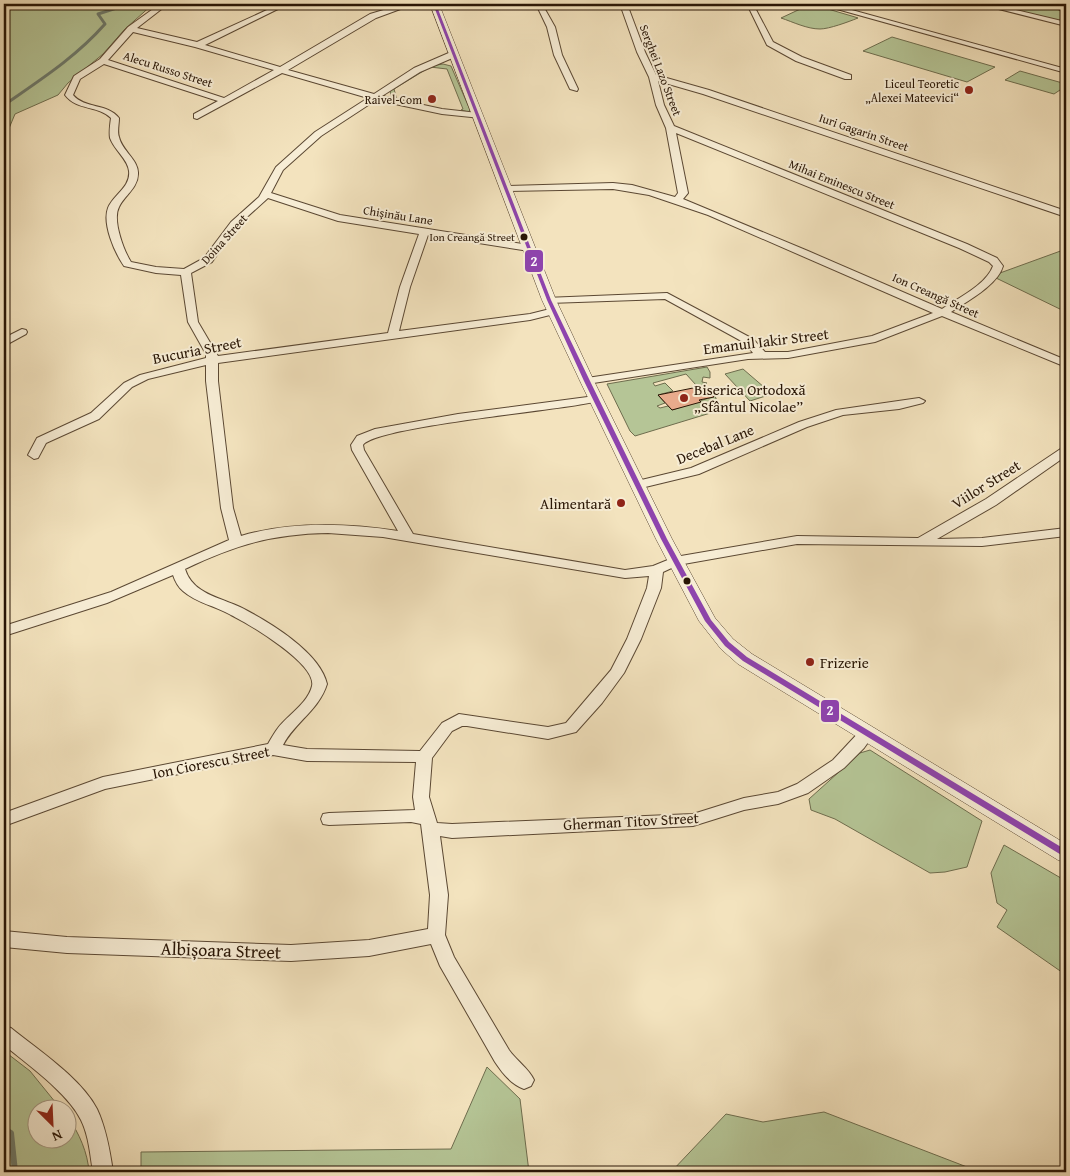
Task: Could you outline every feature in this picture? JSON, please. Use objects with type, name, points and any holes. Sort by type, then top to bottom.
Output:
[{"type":"street","points":[[164,4],[131,29],[103,61],[77,78],[69,95],[74,101],[102,109],[113,115],[115,118],[114,136],[132,165],[134,172],[133,180],[128,190],[115,204],[111,217],[121,254],[128,264],[156,270],[186,272]]},
{"type":"street","points":[[198,46],[285,4]]},
{"type":"street","name":"Alecu Russo Street","points":[[197,116],[281,71],[373,16],[410,4]]},
{"type":"street","points":[[434,4],[552,306],[637,485],[708,621],[727,644],[745,659],[1066,854]]},
{"type":"street","points":[[539,4],[552,27],[558,55],[574,89]]},
{"type":"street","name":"Serghei Lazo Street","points":[[623,4],[652,76],[660,105],[670,128],[683,193],[676,201]]},
{"type":"street","points":[[750,4],[770,43],[799,59],[848,77]]},
{"type":"street","points":[[824,4],[1066,71]]},
{"type":"street","points":[[983,4],[1066,24]]},
{"type":"street","points":[[1049,4],[1066,10]]},
{"type":"street","points":[[131,29],[198,46],[373,98],[447,113],[478,116]]},
{"type":"street","name":"Doina Street","points":[[236,542],[227,508],[212,380],[212,354],[193,322],[186,272],[208,260],[234,224],[266,194],[279,169],[302,147],[318,134],[417,70],[454,54]]},
{"type":"street","name":"Alecu Russo Street","points":[[103,61],[226,100]]},
{"type":"street","name":"Iuri Gagarin Street","points":[[652,76],[706,92],[1066,214]]},
{"type":"street","name":"Mihai Eminescu Street","points":[[670,128],[963,246],[993,260],[998,266],[997,270]]},
{"type":"street","name":"Ion Creangă Street","points":[[506,188],[628,187],[676,201],[820,259],[1066,364]]},
{"type":"street","name":"Chişinău Lane","points":[[266,194],[338,218],[529,248]]},
{"type":"street","points":[[393,335],[405,287],[424,232]]},
{"type":"street","points":[[944,312],[985,284],[997,270]]},
{"type":"street","name":"Bucuria Street","points":[[34,455],[41,441],[95,416],[128,385],[144,377],[213,360],[530,317],[552,306],[667,296],[749,341],[761,355]]},
{"type":"street","name":"Emanuil Iakir Street","points":[[587,381],[761,355],[788,355],[875,339],[944,312]]},
{"type":"street","points":[[4,343],[22,332]]},
{"type":"street","points":[[408,537],[358,450],[357,445],[361,440],[375,434],[458,418],[595,399]]},
{"type":"street","name":"Decebal Lane","points":[[637,485],[676,478],[840,412],[862,408],[891,407],[919,401]]},
{"type":"street","name":"Viilor Street","points":[[920,543],[991,502],[1066,451]]},
{"type":"street","points":[[4,631],[101,600],[236,542],[268,534],[321,528],[347,529],[408,537],[633,574],[656,570],[675,561],[797,540],[920,543],[982,542],[1066,532]]},
{"type":"street","points":[[178,568],[184,584],[198,595],[237,611],[292,648],[314,668],[320,678],[316,693],[308,706],[283,733],[273,749]]},
{"type":"street","points":[[524,1080],[502,1056],[446,960],[436,935],[439,895],[429,824],[420,797],[424,757],[442,733],[459,720],[548,733],[571,728],[617,673],[654,588],[656,570]]},
{"type":"street","name":"Gherman Titov Street","points":[[329,819],[411,816],[452,831],[693,820],[710,817],[744,804],[779,798],[799,791],[833,768],[866,734]]},
{"type":"street","name":"Ion Ciorescu Street","points":[[4,820],[103,784],[196,763],[273,749],[315,755],[424,757]]},
{"type":"street","name":"Albișoara Street","points":[[4,939],[66,945],[291,953],[369,948],[436,935]]},
{"type":"street","points":[[4,1034],[63,1082],[89,1114],[98,1142],[103,1172]]},
{"type":"green space","points":[[4,4],[153,4],[125,29],[103,54],[68,83],[58,95],[15,114],[5,138],[4,165]]},
{"type":"green space","points":[[811,4],[858,18],[833,27],[815,29],[781,18]]},
{"type":"green space","points":[[989,4],[1044,4],[1066,12],[1066,23]]},
{"type":"green space","points":[[892,37],[995,67],[967,82],[863,51]]},
{"type":"green space","points":[[443,64],[451,66],[470,110],[468,112],[461,110],[463,109],[447,69],[430,67],[394,89],[397,100],[392,98],[389,88],[430,66]]},
{"type":"green space","points":[[1020,71],[1066,84],[1066,86],[1054,94],[1005,80]]},
{"type":"green space","points":[[1066,249],[1066,312],[996,278],[1000,273]]},
{"type":"green space","points":[[707,367],[710,372],[710,378],[703,377],[702,382],[707,383],[703,386],[696,385],[686,374],[653,383],[655,386],[665,383],[673,391],[658,395],[665,403],[657,406],[660,408],[668,406],[672,410],[715,396],[719,406],[717,411],[635,436],[630,431],[607,384]]},
{"type":"green space","points":[[743,369],[772,394],[750,401],[725,374]]},
{"type":"green space","points":[[870,750],[982,821],[967,867],[930,873],[835,819],[811,810],[809,799],[860,753]]},
{"type":"green space","points":[[1004,845],[1066,881],[1066,975],[997,927],[1007,910],[997,903],[991,873]]},
{"type":"green space","points":[[4,1051],[30,1071],[52,1098],[28,1098],[28,1148],[78,1148],[78,1135],[87,1158],[89,1172],[4,1172]]},
{"type":"green space","points":[[487,1067],[520,1099],[529,1172],[141,1172],[141,1152],[451,1149]]},
{"type":"green space","points":[[824,1112],[980,1172],[671,1172],[726,1114],[763,1122]]},
{"type":"building","name":"Biserica Ortodoxă „Sfântul Nicolae”","points":[[703,386],[714,397],[699,400],[701,402],[672,410],[658,395]]},
{"type":"waterway","points":[[4,105],[57,68],[94,36],[105,24],[98,14],[129,4]]},
{"type":"waterway","points":[[4,1129],[11,1133],[15,1172]]},
{"type":"transit line","name":"2","points":[[434,4],[549,300],[664,539],[708,621],[727,644],[745,659],[1066,854]]},
{"type":"place","name":"Liceul Teoretic „Alexei Mateevici“","points":[[969,90]]},
{"type":"place","name":"Raivel-Com","points":[[432,99]]},
{"type":"place","name":"Ion Creangă Street","points":[[524,237]]},
{"type":"place","name":"Biserica Ortodoxă „Sfântul Nicolae”","points":[[684,398]]},
{"type":"place","name":"Alimentară","points":[[621,503]]},
{"type":"place","name":"Frizerie","points":[[810,662]]}]
